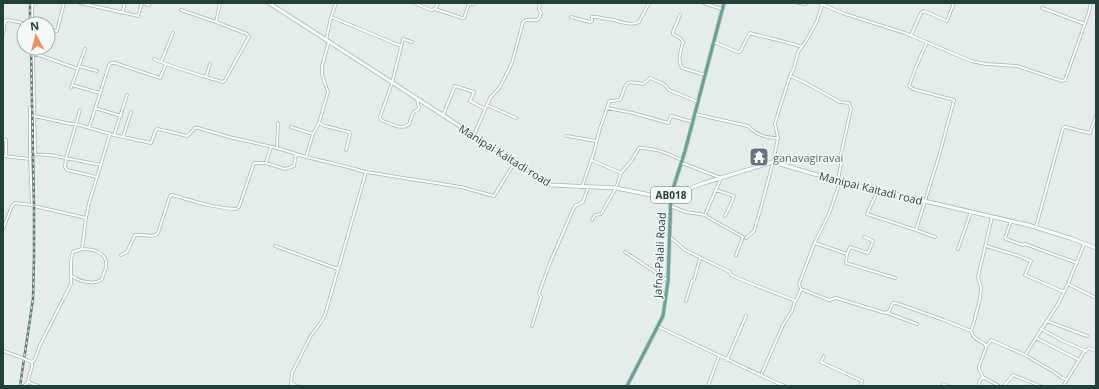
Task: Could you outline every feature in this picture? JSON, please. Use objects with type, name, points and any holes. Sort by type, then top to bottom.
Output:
[{"type":"main road","name":"Manipai Kaitadi road","points":[[269,3],[551,185],[616,188],[656,196],[671,195],[773,162],[839,182],[1036,227],[1096,248]]},
{"type":"main road","name":"Jafna-Palali Road","points":[[627,386],[663,316],[668,280],[671,195],[682,162],[724,3]]},
{"type":"street","points":[[32,16],[32,5],[36,3]]},
{"type":"street","points":[[56,31],[64,3]]},
{"type":"street","points":[[80,3],[138,16],[142,3],[149,6]]},
{"type":"street","points":[[122,13],[125,3]]},
{"type":"street","points":[[216,22],[220,3]]},
{"type":"street","points":[[306,157],[313,134],[319,123],[328,92],[322,75],[322,66],[328,40],[331,17],[336,3]]},
{"type":"street","points":[[414,3],[431,10],[435,9],[462,18],[464,18],[469,4],[474,4]]},
{"type":"street","points":[[435,9],[438,3]]},
{"type":"street","points":[[473,136],[490,98],[505,79],[512,63],[523,22],[529,19],[535,21],[540,18],[540,3]]},
{"type":"street","points":[[571,18],[590,22],[594,16],[603,19],[613,19],[624,23],[635,24],[639,22],[649,3]]},
{"type":"street","points":[[702,3],[722,9]]},
{"type":"street","points":[[798,3],[806,3]]},
{"type":"street","points":[[819,3],[845,14],[911,35],[971,61],[986,64],[1017,66],[1062,81],[1070,68],[1091,3]]},
{"type":"street","points":[[911,35],[924,11],[947,20],[954,3]]},
{"type":"street","points":[[746,238],[754,231],[760,212],[778,138],[775,124],[790,76],[794,68],[798,52],[817,21],[823,5]]},
{"type":"street","points":[[1042,8],[1084,24]]},
{"type":"street","points":[[154,59],[224,82],[249,37],[247,34],[181,10]]},
{"type":"street","points":[[680,15],[673,32],[683,42],[680,64],[682,68],[705,75]]},
{"type":"street","points":[[331,17],[401,46]]},
{"type":"street","points":[[3,34],[4,20],[16,22]]},
{"type":"street","points":[[161,62],[173,33]]},
{"type":"street","points":[[714,42],[740,52],[750,33],[802,47]]},
{"type":"street","points":[[412,42],[403,39],[392,83],[380,117],[381,120],[404,128],[419,108],[417,99]]},
{"type":"street","points":[[916,230],[939,156],[954,100],[913,89],[909,86],[927,42]]},
{"type":"street","points":[[85,49],[72,87],[100,93]]},
{"type":"street","points":[[33,56],[35,154]]},
{"type":"street","points":[[42,56],[78,69]]},
{"type":"street","points":[[89,128],[109,65],[111,63],[160,78],[166,64]]},
{"type":"street","points":[[206,77],[210,64]]},
{"type":"street","points":[[79,66],[97,70]]},
{"type":"street","points":[[790,76],[840,102],[849,103],[851,109],[841,154],[842,159],[839,182],[829,214],[815,243],[799,284],[802,289],[828,300],[836,298],[882,312],[888,312],[916,324]]},
{"type":"street","points":[[582,187],[610,101],[620,100],[625,85],[628,82],[631,81],[643,84],[650,78],[662,83],[669,90],[698,102]]},
{"type":"street","points":[[442,116],[456,86],[474,92],[470,101],[486,109]]},
{"type":"street","points":[[114,135],[127,95]]},
{"type":"street","points":[[487,105],[516,118]]},
{"type":"street","points":[[30,107],[32,205]]},
{"type":"street","points":[[95,108],[121,116]]},
{"type":"street","points":[[607,108],[633,113],[668,123],[671,116],[693,122]]},
{"type":"street","points":[[80,110],[66,158],[65,167],[66,170],[97,177]]},
{"type":"street","points":[[123,137],[131,112]]},
{"type":"street","points":[[695,114],[748,126],[753,132],[760,136],[778,138]]},
{"type":"street","points":[[34,116],[76,124],[151,144],[156,130],[158,129],[187,136],[195,128],[366,172],[461,187],[494,196],[515,162]]},
{"type":"street","points":[[1036,227],[1063,128],[1066,127],[1090,133],[1096,116]]},
{"type":"street","points":[[277,148],[278,123]]},
{"type":"street","points":[[319,123],[349,132],[350,134],[346,150]]},
{"type":"street","points":[[290,127],[313,134]]},
{"type":"street","points":[[82,249],[89,203],[110,134]]},
{"type":"street","points":[[567,136],[596,141]]},
{"type":"street","points":[[3,139],[6,140],[4,156],[30,159]]},
{"type":"street","points":[[266,163],[271,147]]},
{"type":"street","points":[[592,220],[595,215],[601,214],[616,188],[621,173],[632,160],[639,148],[663,152],[682,162],[721,178],[705,215]]},
{"type":"street","points":[[30,154],[66,158],[101,166]]},
{"type":"street","points":[[121,254],[128,252],[135,235],[152,236],[158,233],[170,196],[211,206],[236,209],[239,207],[254,163],[266,163],[285,170],[294,166],[296,154]]},
{"type":"street","points":[[591,160],[621,173]]},
{"type":"street","points":[[297,386],[291,385],[292,374],[310,337],[322,322],[325,315],[366,172]]},
{"type":"street","points":[[532,326],[541,296],[539,293],[546,274],[572,212],[575,206],[583,202],[588,187]]},
{"type":"street","points":[[716,190],[734,196],[725,216]]},
{"type":"street","points":[[878,190],[867,214],[935,237]]},
{"type":"street","points":[[3,229],[12,206],[15,204],[32,205],[86,218]]},
{"type":"street","points":[[670,206],[686,212],[705,215],[743,237],[736,255]]},
{"type":"street","points":[[958,250],[971,212]]},
{"type":"street","points":[[971,331],[980,299],[981,288],[978,277],[992,217]]},
{"type":"street","points":[[1011,221],[1005,238],[1006,239],[1023,245],[1025,244],[1077,263]]},
{"type":"street","points":[[669,237],[685,250],[730,272],[731,276],[795,301]]},
{"type":"street","points":[[864,238],[869,238],[873,241],[868,252],[850,247],[847,254],[846,263],[895,278]]},
{"type":"street","points":[[815,243],[847,254]]},
{"type":"street","points":[[1025,355],[1058,304],[1077,263],[1084,243]]},
{"type":"street","points":[[275,246],[338,269]]},
{"type":"street","points":[[986,246],[1030,261],[1025,275],[1064,292]]},
{"type":"street","points":[[24,386],[28,381],[33,366],[32,362],[35,359],[40,345],[71,284],[71,258],[73,252],[82,249],[92,250],[100,252],[105,258],[107,265],[101,279],[95,282],[78,280],[72,276]]},
{"type":"street","points":[[625,252],[668,280]]},
{"type":"street","points":[[686,301],[692,281],[694,280],[698,270],[700,258]]},
{"type":"street","points":[[1068,284],[1096,298]]},
{"type":"street","points":[[761,376],[783,325],[792,312],[795,301],[802,289]]},
{"type":"street","points":[[888,312],[890,311],[893,303],[896,303],[944,320],[971,331],[975,338],[985,344],[986,347]]},
{"type":"street","points":[[727,360],[746,316]]},
{"type":"street","points":[[1047,321],[1087,336]]},
{"type":"street","points":[[657,326],[785,386]]},
{"type":"street","points":[[1041,329],[1086,351]]},
{"type":"street","points":[[1036,338],[1080,360]]},
{"type":"street","points":[[999,386],[983,377],[979,369],[986,347],[991,340],[1025,355],[1067,380]]},
{"type":"street","points":[[1063,386],[1086,351],[1089,348],[1096,351]]},
{"type":"street","points":[[3,351],[32,362]]},
{"type":"street","points":[[708,386],[719,356]]},
{"type":"street","points":[[824,356],[821,362],[862,381],[860,386]]},
{"type":"street","points":[[1004,386],[1013,375],[1040,386]]},
{"type":"street","points":[[978,386],[983,377]]},
{"type":"street","points":[[28,381],[39,386]]},
{"type":"street","points":[[943,384],[948,386]]},
{"type":"railway","points":[[30,3],[30,16]]},
{"type":"railway","points":[[20,386],[33,299],[34,206],[31,56]]},
{"type":"place","name":"ganavagiravai","points":[[759,157]]}]
